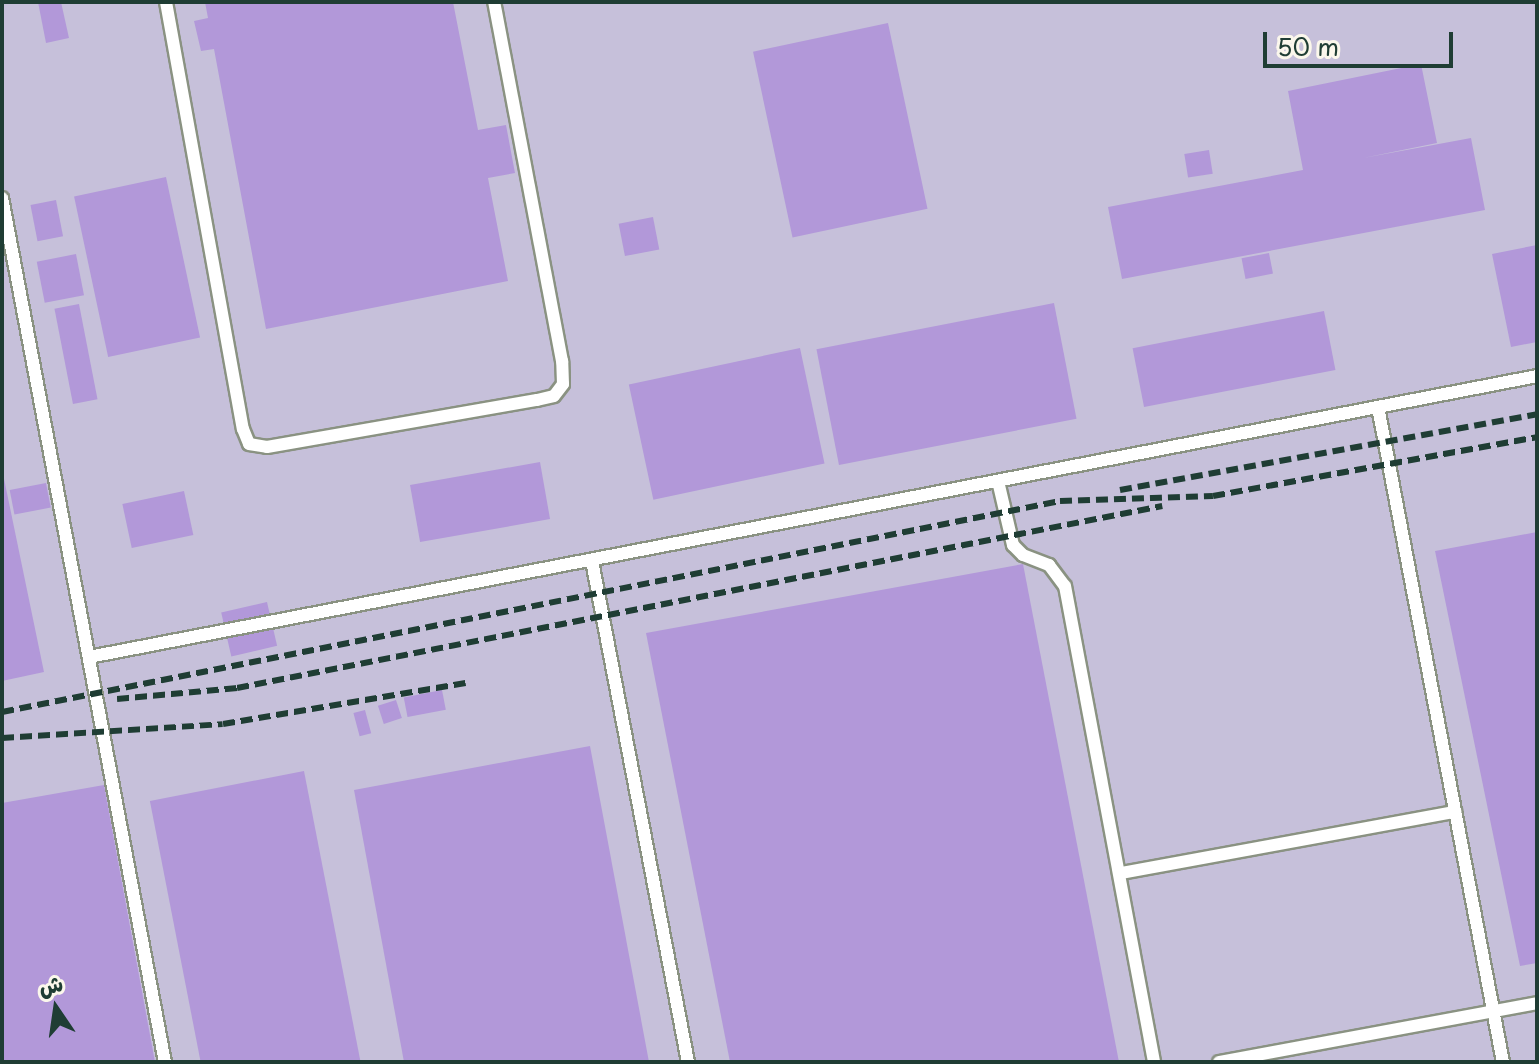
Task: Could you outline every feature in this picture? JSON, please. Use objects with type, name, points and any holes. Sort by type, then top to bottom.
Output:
[{"type":"lane","points":[[166,2],[243,429],[249,444],[267,447],[546,398],[554,396],[563,384],[562,361],[494,2]]},
{"type":"lane","points":[[2,198],[165,1062]]},
{"type":"lane","points":[[89,657],[1537,376]]},
{"type":"lane","points":[[1378,407],[1503,1062]]},
{"type":"lane","points":[[998,481],[1013,545],[1023,555],[1049,565],[1065,586],[1154,1062]]},
{"type":"lane","points":[[592,561],[688,1062]]},
{"type":"lane","points":[[1121,873],[1455,812]]},
{"type":"lane","points":[[1219,1062],[1537,1003]]},
{"type":"shaded area","points":[[2,2],[1537,2],[1537,1062],[2,1062]]},
{"type":"building","points":[[38,2],[61,2],[69,38],[46,43]]},
{"type":"building","points":[[205,2],[453,2],[478,130],[506,125],[515,173],[488,178],[508,281],[266,329],[214,49],[201,51],[194,21],[208,18]]},
{"type":"building","points":[[888,23],[928,209],[793,238],[753,52]]},
{"type":"building","points":[[1421,64],[1437,143],[1363,158],[1471,138],[1485,210],[1122,279],[1108,207],[1303,170],[1288,91]]},
{"type":"building","points":[[1209,150],[1213,174],[1188,178],[1184,154]]},
{"type":"building","points":[[166,177],[200,337],[108,357],[74,197]]},
{"type":"building","points":[[56,200],[63,236],[38,241],[30,205]]},
{"type":"building","points":[[653,217],[659,249],[625,256],[619,224]]},
{"type":"building","points":[[1537,245],[1537,342],[1511,347],[1492,254]]},
{"type":"building","points":[[1269,253],[1273,274],[1246,279],[1242,258]]},
{"type":"building","points":[[76,254],[84,295],[45,303],[37,262]]},
{"type":"building","points":[[1054,303],[1077,419],[839,465],[816,349]]},
{"type":"building","points":[[79,304],[98,399],[73,404],[54,309]]},
{"type":"building","points":[[1324,311],[1335,370],[1144,407],[1133,348]]},
{"type":"building","points":[[800,348],[825,463],[653,500],[629,384]]},
{"type":"building","points":[[540,462],[550,519],[420,542],[410,485]]},
{"type":"building","points":[[2,469],[44,672],[2,681]]},
{"type":"building","points":[[46,483],[51,508],[14,515],[10,490]]},
{"type":"building","points":[[184,491],[193,535],[132,548],[122,504]]},
{"type":"building","points":[[1537,532],[1537,963],[1520,966],[1435,551]]},
{"type":"building","points":[[1023,564],[1119,1062],[730,1062],[646,633]]},
{"type":"building","points":[[267,602],[277,646],[231,656],[221,613]]},
{"type":"building","points":[[442,690],[446,710],[408,717],[404,697]]},
{"type":"building","points":[[396,700],[402,718],[384,724],[378,706]]},
{"type":"building","points":[[365,710],[371,733],[360,736],[353,713]]},
{"type":"building","points":[[590,746],[649,1062],[404,1062],[354,790]]},
{"type":"building","points":[[304,771],[360,1062],[201,1062],[150,801]]},
{"type":"building","points":[[104,785],[155,1062],[2,1062],[2,803]]},
{"type":"railway","points":[[1120,490],[1537,414]]},
{"type":"railway","points":[[2,712],[1060,501],[1213,496],[1537,437]]},
{"type":"railway","points":[[117,699],[237,688],[1162,506]]},
{"type":"railway","points":[[2,738],[223,724],[466,683]]}]
